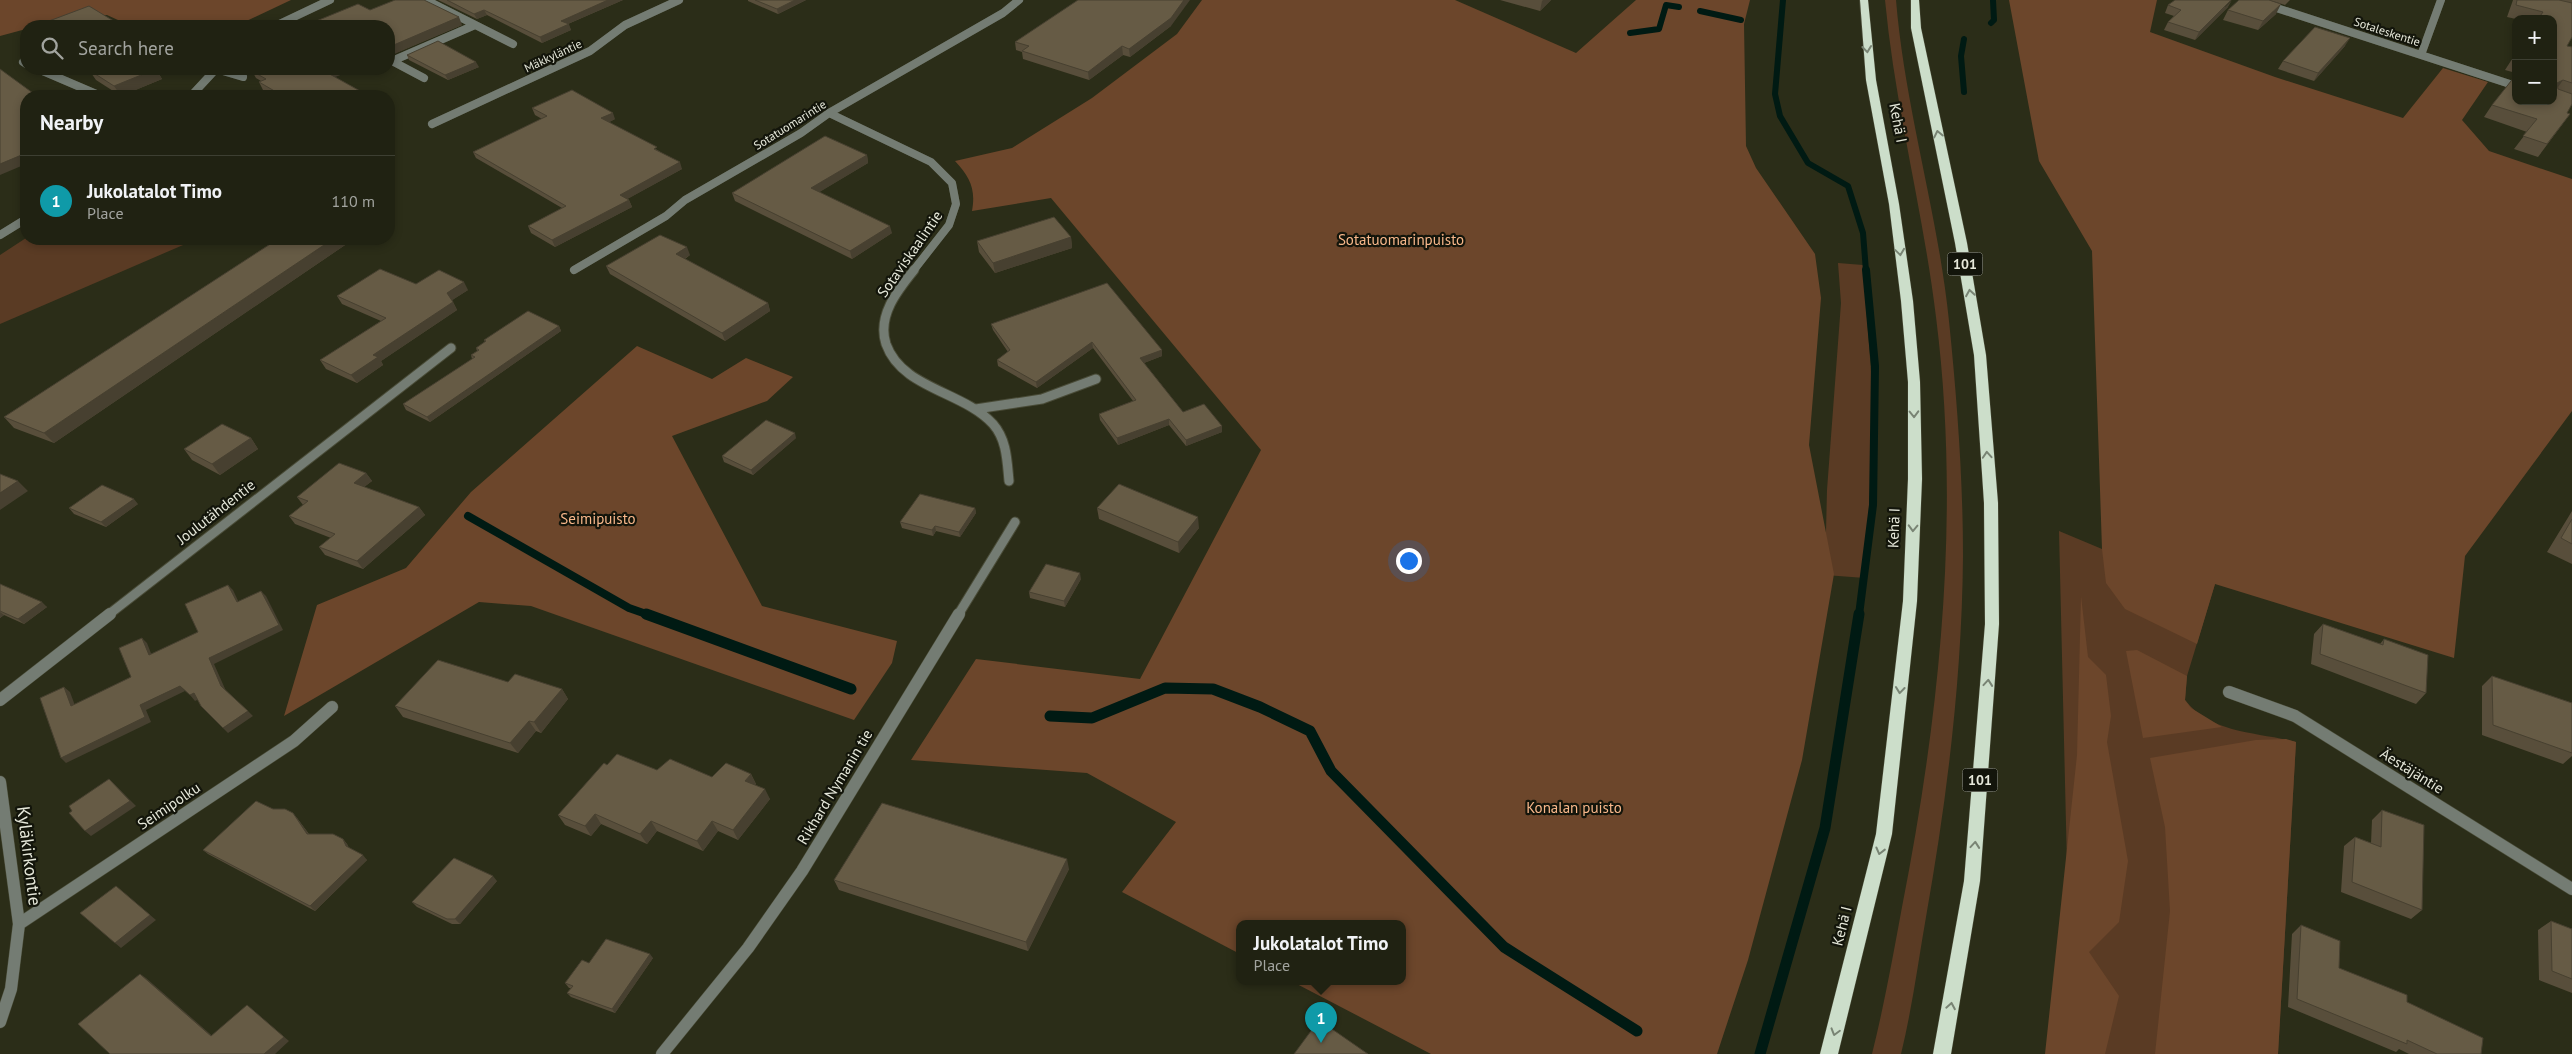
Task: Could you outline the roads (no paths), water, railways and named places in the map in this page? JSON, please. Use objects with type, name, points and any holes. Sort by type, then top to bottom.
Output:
[{"type":"highway","name":"Kehä I","points":[[1829,1054],[1884,834],[1910,601],[1915,479],[1914,382],[1907,301],[1894,204],[1871,80],[1864,0]]},
{"type":"highway","name":"101","points":[[1915,0],[1916,28],[1961,243],[1980,355],[1991,503],[1992,624],[1972,881],[1942,1054]]},
{"type":"street","points":[[288,20],[330,0]]},
{"type":"street","points":[[426,0],[513,44]]},
{"type":"street","name":"Mäkkyläntie","points":[[432,124],[590,51],[625,25],[679,0]]},
{"type":"street","name":"Sotatuomarintie","points":[[574,270],[666,216],[685,200],[801,133],[829,113],[1002,13],[1019,0]]},
{"type":"street","name":"Sotaleskentie","points":[[2252,0],[2512,85]]},
{"type":"street","points":[[2421,55],[2441,0]]},
{"type":"street","points":[[395,60],[475,25]]},
{"type":"street","points":[[395,63],[424,78]]},
{"type":"street","points":[[52,75],[88,90]]},
{"type":"street","points":[[197,90],[210,75]]},
{"type":"street","points":[[236,75],[242,77]]},
{"type":"street","name":"Sotaviskaalintie","points":[[829,113],[931,162],[956,187],[958,201],[952,220],[891,303],[883,323],[883,334],[892,359],[909,375],[960,398],[987,417],[1003,439],[1010,463],[1009,481]]},
{"type":"street","points":[[0,235],[20,223]]},
{"type":"street","name":"Joulutähdentie","points":[[0,700],[451,348]]},
{"type":"street","points":[[976,409],[1042,400],[1096,379]]},
{"type":"street","name":"Rikhard Nymanin tie","points":[[662,1054],[748,948],[802,871],[1015,522]]},
{"type":"street","name":"Äestäjäntie","points":[[2229,692],[2295,716],[2572,889]]},
{"type":"street","name":"Seimipolku","points":[[20,924],[294,741],[332,707]]},
{"type":"street","name":"Kyläkirkontie","points":[[0,782],[20,924],[11,989],[0,1022]]},
{"type":"waterway","points":[[1783,0],[1775,94],[1780,116],[1808,163],[1848,186],[1863,233],[1866,271]]},
{"type":"waterway","points":[[1991,23],[1994,20],[1993,0]]},
{"type":"waterway","points":[[1630,33],[1659,29],[1666,5],[1679,7]]},
{"type":"waterway","points":[[1700,11],[1741,20]]},
{"type":"waterway","points":[[1964,39],[1961,56],[1964,92]]},
{"type":"waterway","points":[[1859,615],[1873,505],[1875,366],[1866,270]]},
{"type":"waterway","points":[[468,516],[629,608],[649,615]]},
{"type":"waterway","points":[[646,614],[851,689]]},
{"type":"waterway","points":[[1760,1054],[1825,828],[1859,614]]},
{"type":"waterway","points":[[1050,716],[1092,718],[1165,688],[1213,689],[1260,707],[1310,731],[1331,771],[1504,947],[1637,1031]]},
{"type":"place","name":"Jukolatalot Timo","points":[[1321,1043]]},
{"type":"park label","name":"Sotatuomarinpuisto","points":[[1401,240]]},
{"type":"park label","name":"Seimipuisto","points":[[598,519]]},
{"type":"park label","name":"Konalan puisto","points":[[1574,808]]}]
